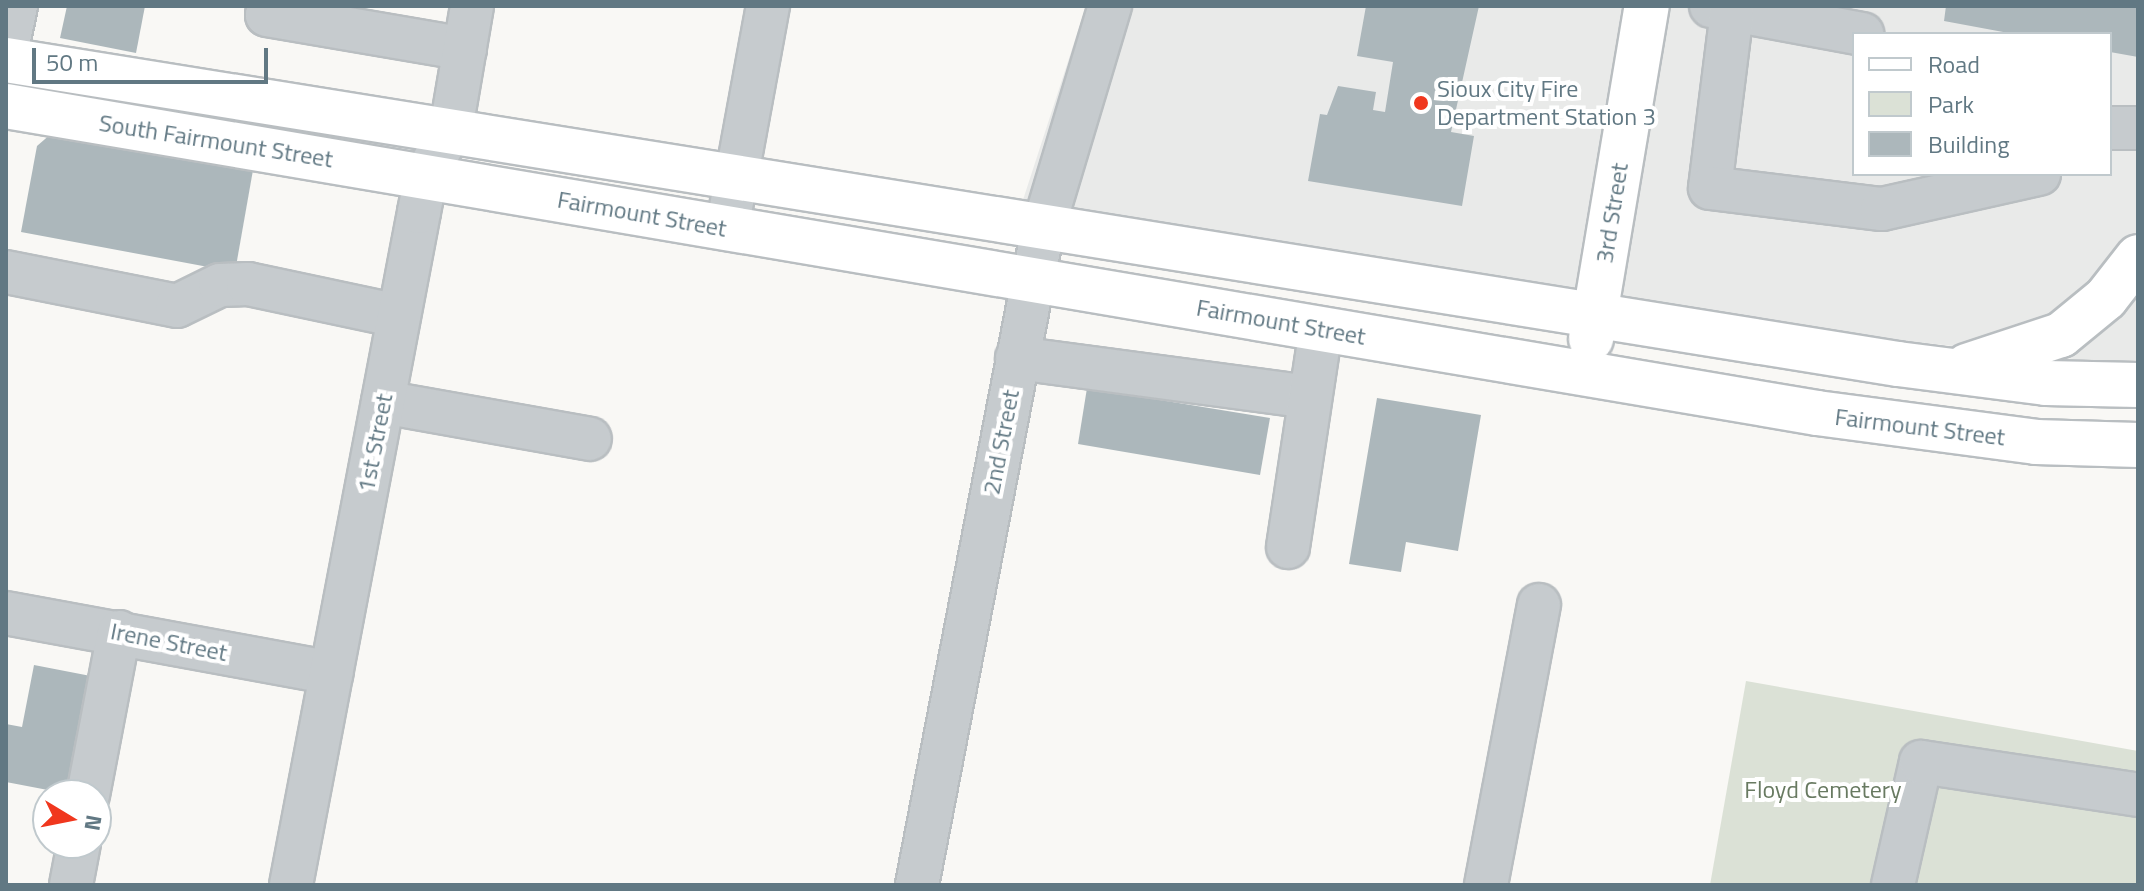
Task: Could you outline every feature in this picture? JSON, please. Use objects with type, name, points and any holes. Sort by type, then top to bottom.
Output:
[{"type":"main road","name":"3rd Street","points":[[1585,373],[1647,6]]},
{"type":"main road","name":"South Fairmount Street","points":[[6,60],[451,129]]},
{"type":"main road","name":"South Fairmount Street","points":[[6,106],[426,175]]},
{"type":"main road","points":[[451,129],[1043,229],[1596,312],[1948,371],[2046,383],[2138,385]]},
{"type":"main road","name":"Fairmount Street","points":[[426,175],[727,229],[1033,277],[1321,329],[1904,426],[2138,445]]},
{"type":"main road","points":[[1948,371],[2061,335],[2106,298],[2138,257]]},
{"type":"street","points":[[6,53],[16,6]]},
{"type":"street","points":[[269,6],[267,15],[465,49]]},
{"type":"street","name":"1st Street","points":[[291,885],[426,175],[451,129],[472,6]]},
{"type":"street","points":[[727,229],[768,6]]},
{"type":"street","name":"2nd Street","points":[[917,885],[1043,229],[1110,6]]},
{"type":"street","points":[[1877,32],[1881,6]]},
{"type":"street","points":[[1852,32],[1721,8],[1710,188],[1884,192],[2022,176]]},
{"type":"street","points":[[6,272],[177,306],[220,285],[248,284],[399,316]]},
{"type":"street","points":[[1288,547],[1321,329]]},
{"type":"street","points":[[1017,358],[1309,397]]},
{"type":"street","points":[[383,402],[590,439]]},
{"type":"street","points":[[1486,885],[1539,605]]},
{"type":"street","name":"Irene Street","points":[[6,613],[332,673]]},
{"type":"street","points":[[91,779],[119,632]]},
{"type":"street","points":[[1893,885],[1921,762],[2138,795]]},
{"type":"street","points":[[71,885],[76,859]]},
{"type":"shaded area","points":[[1086,6],[2138,6],[2138,366],[1907,341],[1021,206]]},
{"type":"green space","name":"Floyd Cemetery","points":[[1746,681],[2138,751],[2138,885],[1710,885]]},
{"type":"building","points":[[67,6],[145,6],[136,53],[60,38]]},
{"type":"building","name":"Sioux City Fire Department Station 3","points":[[1366,6],[1479,6],[1451,132],[1474,136],[1462,206],[1308,181],[1320,114],[1327,115],[1338,86],[1376,92],[1373,110],[1385,112],[1393,62],[1357,56]]},
{"type":"building","points":[[1946,6],[2138,6],[2138,57],[2112,52],[2112,32],[2003,32],[1944,21]]},
{"type":"building","points":[[52,133],[253,170],[235,272],[21,232],[37,146]]},
{"type":"building","points":[[1087,388],[1270,418],[1260,475],[1078,444]]},
{"type":"building","points":[[1377,398],[1481,415],[1458,551],[1406,542],[1401,572],[1349,564]]},
{"type":"building","points":[[34,665],[101,678],[78,779],[32,779],[32,787],[6,782],[6,724],[22,727]]},
{"type":"place","name":"Sioux City Fire Department Station 3","points":[[1421,103]]}]
